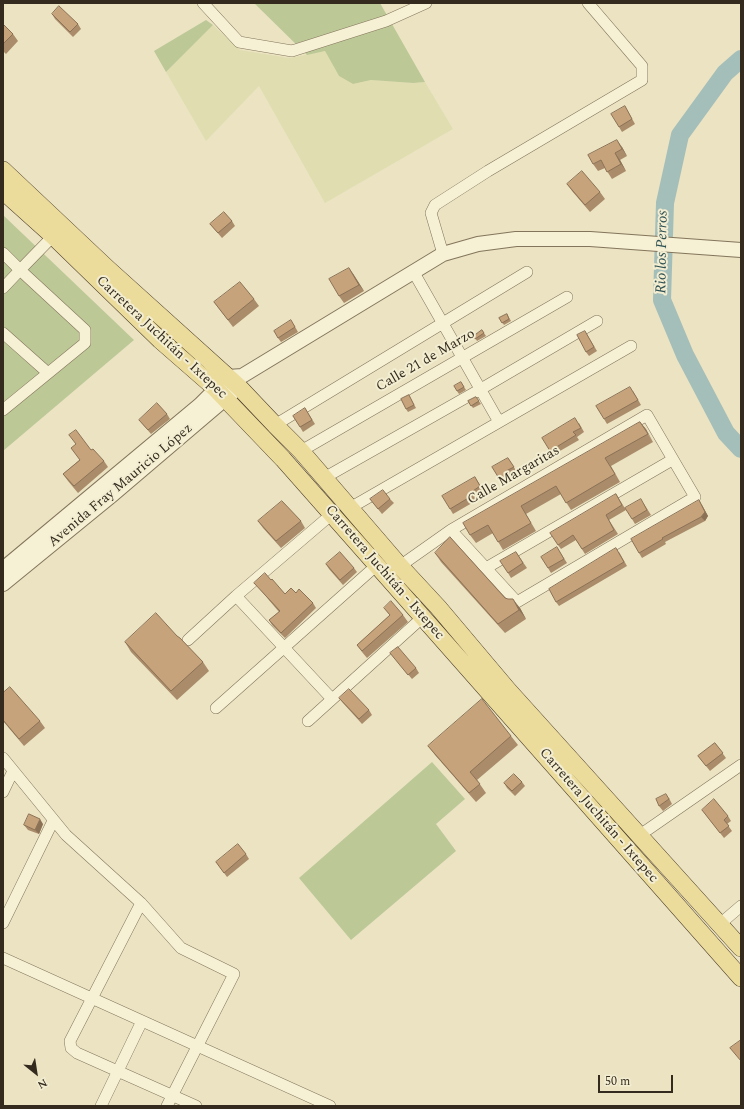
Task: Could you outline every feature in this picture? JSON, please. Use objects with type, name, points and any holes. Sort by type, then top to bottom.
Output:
[{"type":"main road","name":"Carretera Juchitán - Ixtepec","points":[[3,170],[160,340],[220,394],[283,459],[741,978]]},
{"type":"main road","name":"Carretera Juchitán - Ixtepec","points":[[3,191],[58,231],[236,380],[275,425],[301,451],[400,566],[438,607],[508,690],[741,948]]},
{"type":"main road","points":[[554,766],[566,754]]},
{"type":"street","points":[[203,3],[239,42],[292,51],[386,21],[426,3]]},
{"type":"street","points":[[443,254],[431,213],[435,205],[488,171],[642,80],[642,66],[588,3]]},
{"type":"street","points":[[3,288],[58,231]]},
{"type":"street","name":"Avenida Fray Mauricio López","points":[[3,584],[112,495],[236,380],[443,254],[478,244],[516,239],[590,239],[739,250]]},
{"type":"street","points":[[3,253],[85,330],[85,343],[3,409]]},
{"type":"street","points":[[413,271],[499,422]]},
{"type":"street","points":[[275,425],[527,272]]},
{"type":"street","name":"Calle 21 de Marzo","points":[[301,451],[567,297]]},
{"type":"street","points":[[324,478],[597,321]]},
{"type":"street","points":[[3,333],[48,373]]},
{"type":"street","points":[[350,508],[631,346]]},
{"type":"street","name":"Avenida Fray Mauricio López","points":[[3,569],[200,405],[220,394]]},
{"type":"street","name":"Calle Margaritas","points":[[400,566],[452,530],[647,415],[672,460]]},
{"type":"street","points":[[452,530],[486,568],[517,602],[695,497],[672,460],[486,568]]},
{"type":"street","points":[[188,640],[236,596],[332,514]]},
{"type":"street","points":[[216,708],[377,565]]},
{"type":"street","points":[[236,596],[332,699]]},
{"type":"street","points":[[308,721],[423,617]]},
{"type":"street","points":[[3,758],[66,835],[141,903],[181,948],[234,974],[166,1106]]},
{"type":"street","points":[[640,835],[741,765]]},
{"type":"street","points":[[3,792],[13,771]]},
{"type":"street","points":[[3,923],[8,901],[53,821]]},
{"type":"street","points":[[141,903],[70,1041],[71,1048],[196,1106]]},
{"type":"street","points":[[720,924],[741,906]]},
{"type":"street","points":[[3,958],[330,1106]]},
{"type":"street","points":[[101,1106],[142,1021]]},
{"type":"shaded area","points":[[213,25],[240,50],[289,58],[325,51],[339,76],[353,84],[371,80],[413,83],[425,82],[453,129],[325,203],[259,86],[206,141],[166,72]]},
{"type":"green space","points":[[254,3],[380,3],[425,82],[413,83],[371,80],[353,84],[339,76],[325,51],[307,55]]},
{"type":"green space","points":[[206,20],[213,25],[166,72],[154,51]]},
{"type":"green space","points":[[3,215],[134,340],[3,451]]},
{"type":"green space","points":[[432,762],[465,799],[436,824],[456,851],[351,940],[299,878]]},
{"type":"building","points":[[59,6],[78,24],[70,32],[52,14]]},
{"type":"building","points":[[3,24],[13,34],[3,44]]},
{"type":"building","points":[[625,106],[632,119],[619,127],[611,114]]},
{"type":"building","points":[[617,140],[622,149],[615,153],[621,164],[607,172],[601,160],[593,164],[588,155]]},
{"type":"building","points":[[582,171],[600,192],[585,205],[567,184]]},
{"type":"building","points":[[224,212],[232,221],[218,233],[210,224]]},
{"type":"building","points":[[349,268],[359,285],[339,296],[329,279]]},
{"type":"building","points":[[240,282],[254,299],[228,320],[214,302]]},
{"type":"building","points":[[507,314],[509,319],[502,323],[499,318]]},
{"type":"building","points":[[291,320],[295,327],[278,338],[274,331]]},
{"type":"building","points":[[482,330],[484,333],[475,339],[474,336]]},
{"type":"building","points":[[585,331],[594,347],[586,352],[577,335]]},
{"type":"building","points":[[461,382],[464,387],[457,391],[454,386]]},
{"type":"building","points":[[630,387],[638,400],[604,419],[596,406]]},
{"type":"building","points":[[409,395],[414,405],[406,409],[401,399]]},
{"type":"building","points":[[476,397],[479,401],[471,406],[468,401]]},
{"type":"building","points":[[157,403],[167,414],[148,430],[139,420]]},
{"type":"building","points":[[305,408],[312,420],[300,427],[293,416]]},
{"type":"building","points":[[575,418],[581,428],[573,432],[576,435],[550,451],[542,438]]},
{"type":"building","points":[[640,422],[648,434],[605,458],[615,474],[566,503],[556,486],[521,506],[531,523],[498,542],[488,525],[470,535],[463,523]]},
{"type":"building","points":[[76,430],[91,450],[93,449],[104,461],[74,486],[63,474],[80,460],[71,448],[76,444],[69,435]]},
{"type":"building","points":[[508,458],[514,467],[506,471],[508,475],[500,480],[492,467]]},
{"type":"building","points":[[475,477],[480,486],[473,491],[475,494],[450,509],[442,496]]},
{"type":"building","points":[[383,490],[390,499],[378,509],[370,499]]},
{"type":"building","points":[[616,494],[622,505],[606,515],[614,530],[582,549],[573,535],[558,545],[550,533]]},
{"type":"building","points":[[641,499],[647,510],[632,519],[625,508]]},
{"type":"building","points":[[699,500],[705,512],[701,517],[662,538],[663,539],[639,553],[631,539]]},
{"type":"building","points":[[282,501],[301,521],[276,541],[258,521]]},
{"type":"building","points":[[450,537],[505,598],[513,599],[519,610],[498,624],[435,553]]},
{"type":"building","points":[[557,547],[564,559],[548,568],[541,557]]},
{"type":"building","points":[[616,548],[624,562],[556,602],[549,589]]},
{"type":"building","points":[[340,552],[354,568],[340,580],[326,564]]},
{"type":"building","points":[[516,552],[523,563],[508,573],[500,561]]},
{"type":"building","points":[[265,573],[285,594],[291,588],[296,593],[299,589],[313,603],[281,633],[269,620],[280,611],[254,583]]},
{"type":"building","points":[[391,601],[403,615],[362,651],[357,645],[390,615],[384,608]]},
{"type":"building","points":[[156,613],[203,662],[171,691],[125,642]]},
{"type":"building","points":[[398,647],[416,668],[408,675],[390,653]]},
{"type":"building","points":[[10,687],[40,721],[19,739],[3,720],[3,693]]},
{"type":"building","points":[[349,689],[369,710],[359,719],[339,698]]},
{"type":"building","points":[[482,699],[511,736],[470,772],[480,784],[469,793],[428,746]]},
{"type":"building","points":[[715,743],[723,753],[706,766],[698,756]]},
{"type":"building","points":[[514,774],[522,782],[512,791],[504,783]]},
{"type":"building","points":[[666,794],[669,799],[659,806],[656,799]]},
{"type":"building","points":[[714,799],[728,816],[724,820],[729,826],[720,833],[702,810]]},
{"type":"building","points":[[29,814],[40,819],[35,830],[24,825]]},
{"type":"building","points":[[238,844],[246,854],[224,873],[216,862]]},
{"type":"building","points":[[741,1040],[741,1061],[730,1048]]},
{"type":"waterway","name":"Rio los Perros","points":[[741,59],[725,73],[680,135],[665,203],[662,300],[685,355],[726,433],[741,449]]}]
